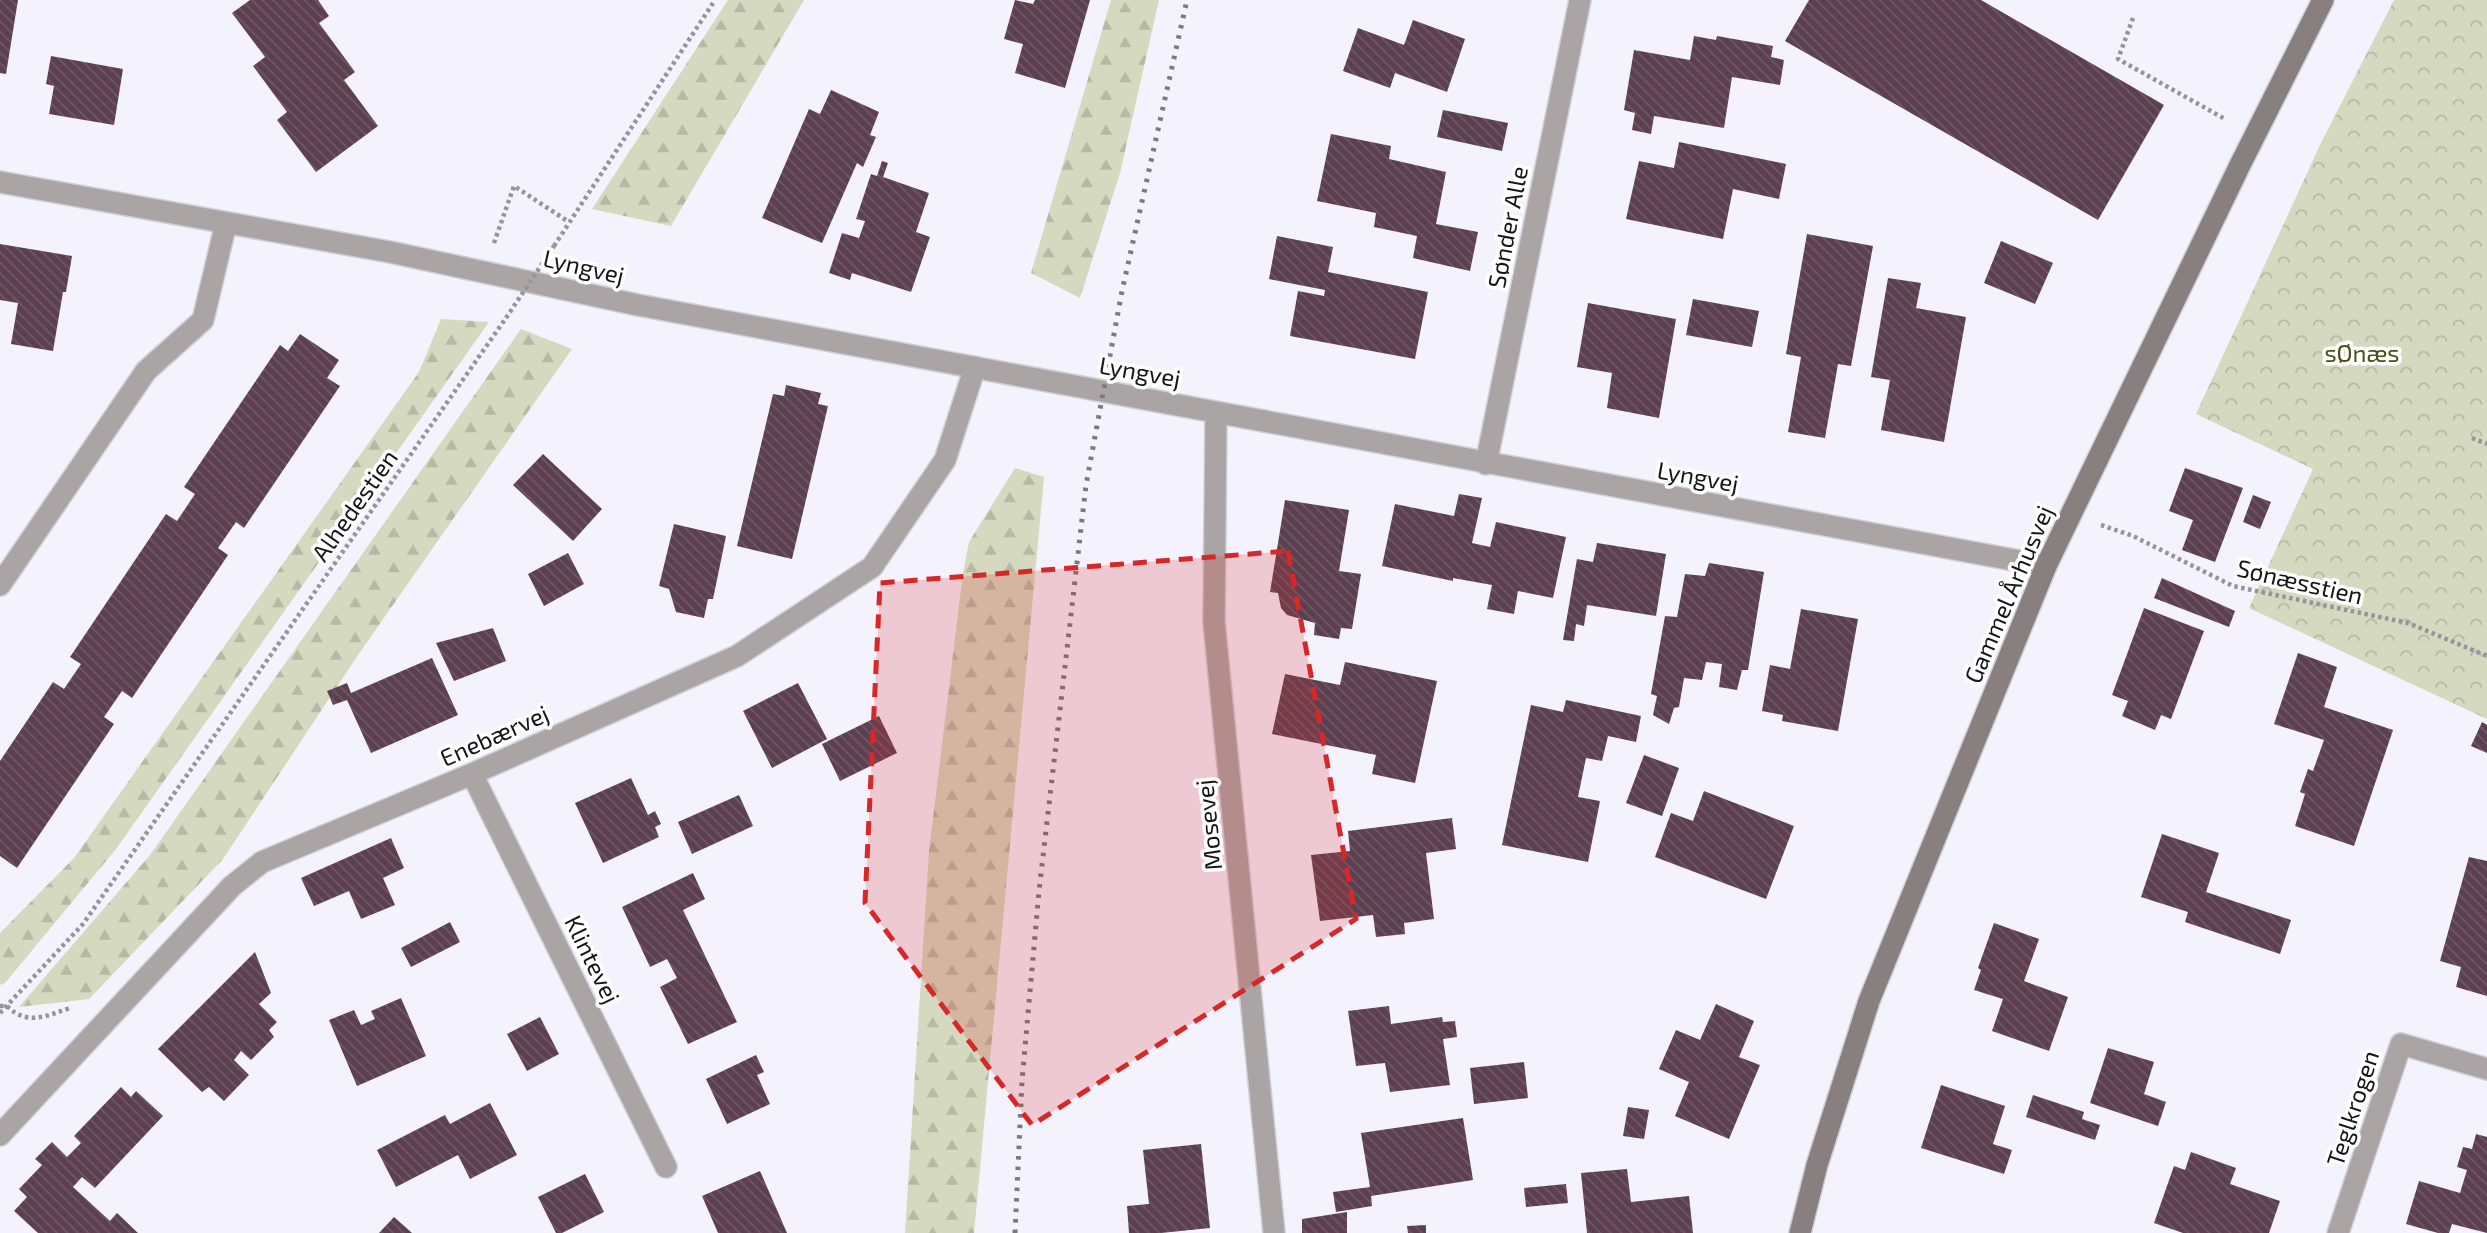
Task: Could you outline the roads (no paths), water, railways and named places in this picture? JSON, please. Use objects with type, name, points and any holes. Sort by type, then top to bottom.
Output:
[{"type":"street","name":"Sønder Alle","points":[[1486,464],[1580,0]]},
{"type":"street","name":"Gammel Århusvej","points":[[1800,1233],[1817,1165],[1869,1001],[2046,566],[2254,135],[2323,0]]},
{"type":"street","name":"Lyngvej","points":[[0,182],[485,271],[638,305],[2046,566]]},
{"type":"street","points":[[0,585],[146,371],[202,320],[226,223]]},
{"type":"street","name":"Enebærvej","points":[[0,1135],[232,886],[262,862],[472,774],[737,656],[872,567],[945,460],[975,368]]},
{"type":"street","name":"Mosevej","points":[[1216,412],[1214,622],[1274,1233]]},
{"type":"street","name":"Klintevej","points":[[472,774],[666,1167]]},
{"type":"street","name":"Teglkrogen","points":[[2339,1233],[2401,1044],[2487,1069]]},
{"type":"railway","points":[[1015,1233],[1022,1081],[1039,891],[1086,485],[1122,291],[1187,0]]},
{"type":"park label","name":"sØnæs","points":[[2362,352]]}]
